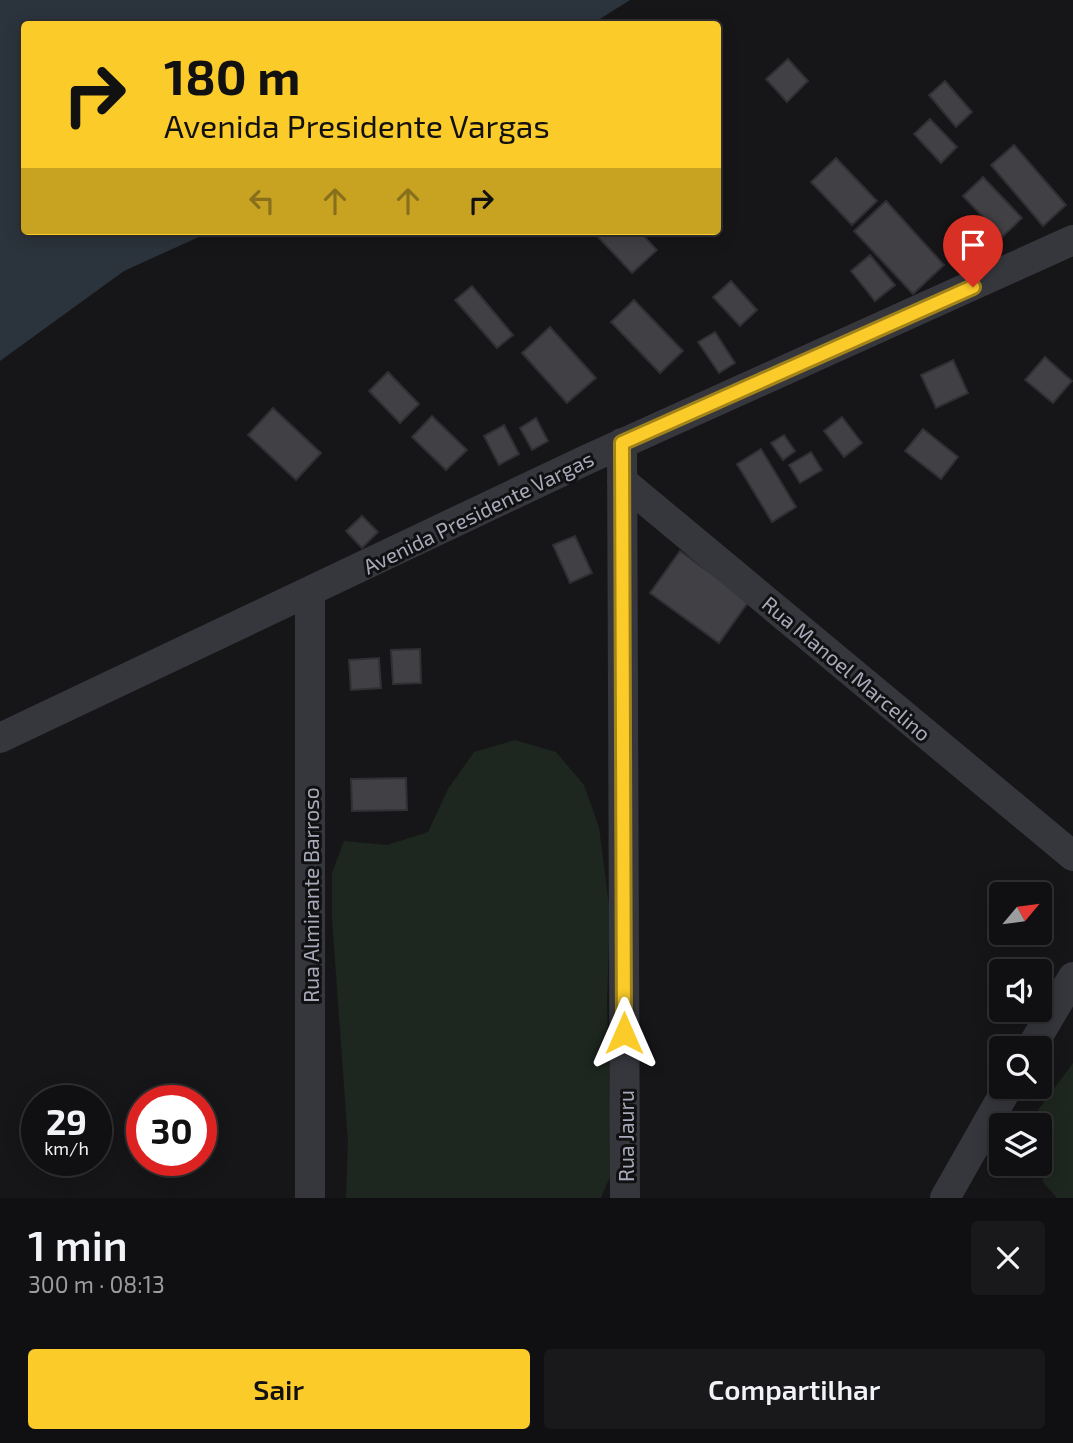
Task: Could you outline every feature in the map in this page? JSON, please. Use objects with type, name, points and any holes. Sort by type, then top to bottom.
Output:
[{"type":"street","name":"Avenida Presidente Vargas","points":[[0,738],[622,443],[1073,240]]},
{"type":"street","name":"Rua Jauru","points":[[622,443],[625,1198]]},
{"type":"street","name":"Rua Manoel Marcelino","points":[[622,481],[1073,856]]},
{"type":"street","name":"Rua Almirante Barroso","points":[[310,592],[310,1198]]},
{"type":"street","points":[[1038,1036],[1073,977]]},
{"type":"street","points":[[944,1198],[1001,1099]]},
{"type":"shaded area","points":[[0,0],[630,0],[597,21],[21,21],[21,235],[203,235],[124,271],[0,361]]},
{"type":"shaded area","points":[[515,740],[556,752],[584,785],[599,827],[610,913],[607,1002],[612,1172],[601,1198],[346,1198],[348,1142],[332,919],[332,873],[344,841],[387,845],[428,832],[448,789],[474,752]]},
{"type":"shaded area","points":[[1073,1063],[1073,1198],[1057,1198],[1043,1182],[1043,1176],[1052,1176],[1052,1113],[1036,1113],[1046,1099],[1052,1099],[1052,1091]]},
{"type":"building","points":[[788,59],[808,81],[787,102],[766,79]]},
{"type":"building","points":[[945,81],[972,112],[956,127],[929,95]]},
{"type":"building","points":[[930,119],[957,147],[941,163],[914,134]]},
{"type":"building","points":[[1014,145],[1066,205],[1043,226],[991,165]]},
{"type":"building","points":[[836,158],[877,201],[852,225],[811,182]]},
{"type":"building","points":[[983,177],[1022,218],[1002,237],[963,196]]},
{"type":"building","points":[[886,201],[944,265],[913,294],[854,231]]},
{"type":"building","points":[[643,235],[657,250],[632,273],[598,237]]},
{"type":"building","points":[[870,255],[895,285],[875,301],[851,271]]},
{"type":"building","points":[[731,281],[757,310],[740,326],[713,297]]},
{"type":"building","points":[[472,286],[513,335],[497,348],[455,300]]},
{"type":"building","points":[[634,300],[683,351],[660,373],[611,322]]},
{"type":"building","points":[[550,327],[596,378],[567,403],[522,353]]},
{"type":"building","points":[[715,332],[735,363],[719,373],[698,342]]},
{"type":"building","points":[[1045,357],[1072,381],[1053,403],[1025,380]]},
{"type":"building","points":[[953,360],[968,393],[936,408],[921,375]]},
{"type":"building","points":[[388,372],[419,404],[400,423],[369,391]]},
{"type":"building","points":[[273,408],[321,453],[296,480],[248,435]]},
{"type":"building","points":[[432,416],[467,450],[446,470],[412,437]]},
{"type":"building","points":[[842,417],[862,443],[844,457],[824,431]]},
{"type":"building","points":[[536,418],[548,441],[532,450],[520,428]]},
{"type":"building","points":[[504,425],[519,454],[499,465],[484,436]]},
{"type":"building","points":[[923,429],[958,457],[941,479],[905,451]]},
{"type":"building","points":[[784,435],[795,451],[783,460],[771,443]]},
{"type":"building","points":[[761,449],[796,507],[772,522],[737,464]]},
{"type":"building","points":[[811,452],[822,470],[800,483],[789,465]]},
{"type":"building","points":[[362,516],[378,532],[362,548],[346,531]]},
{"type":"building","points":[[575,536],[592,573],[570,583],[553,545]]},
{"type":"building","points":[[680,551],[749,601],[719,643],[650,593]]},
{"type":"building","points":[[420,649],[421,683],[393,684],[391,650]]},
{"type":"building","points":[[379,658],[381,688],[351,690],[349,660]]},
{"type":"building","points":[[406,778],[407,810],[352,811],[351,779]]},
{"type":"route","points":[[624,1033],[622,443],[973,287]]}]
